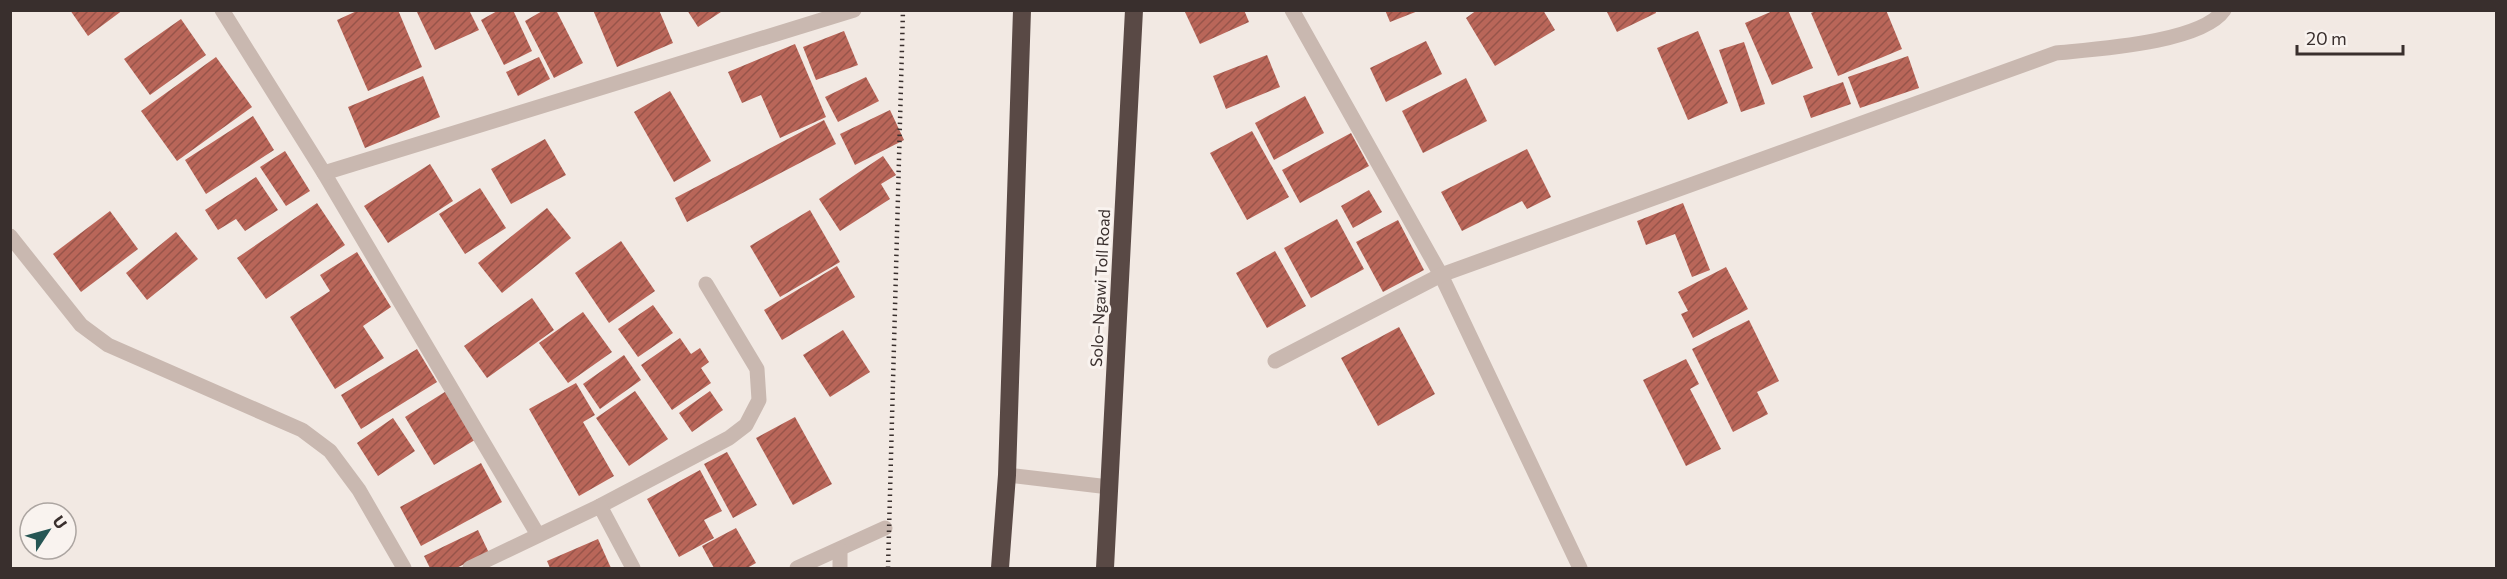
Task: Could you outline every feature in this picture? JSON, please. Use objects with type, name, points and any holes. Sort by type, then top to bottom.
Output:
[{"type":"highway","points":[[1000,568],[1008,475],[1022,10]]},
{"type":"highway","name":"Solo–Ngawi Toll Road","points":[[1106,568],[1134,10]]},
{"type":"street","points":[[222,10],[324,173],[538,535]]},
{"type":"street","points":[[324,173],[854,10]]},
{"type":"street","points":[[1292,10],[1441,275],[1580,568]]},
{"type":"street","points":[[1275,361],[1441,275],[2056,53],[2112,47],[2190,33],[2218,20],[2224,10]]},
{"type":"street","points":[[10,236],[81,325],[108,345],[302,430],[330,451],[359,490],[404,568]]},
{"type":"street","points":[[470,568],[600,506],[729,438],[746,425],[759,400],[757,369],[706,284]]},
{"type":"street","points":[[1008,475],[1109,488]]},
{"type":"street","points":[[600,506],[633,568]]},
{"type":"street","points":[[797,568],[885,528]]},
{"type":"street","points":[[840,550],[840,568]]},
{"type":"building","points":[[70,10],[123,10],[88,36]]},
{"type":"building","points":[[359,10],[398,10],[422,67],[368,91],[337,20]]},
{"type":"building","points":[[416,10],[469,10],[479,30],[435,50]]},
{"type":"building","points":[[499,10],[513,10],[532,51],[504,65],[481,20]]},
{"type":"building","points":[[544,10],[556,10],[583,63],[554,78],[525,21]]},
{"type":"building","points":[[593,10],[659,10],[673,43],[617,67]]},
{"type":"building","points":[[687,10],[724,10],[698,27]]},
{"type":"building","points":[[1184,10],[1244,10],[1249,22],[1200,44]]},
{"type":"building","points":[[1385,10],[1418,10],[1418,11],[1390,22]]},
{"type":"building","points":[[1477,10],[1543,10],[1555,30],[1495,66],[1466,18]]},
{"type":"building","points":[[1606,10],[1655,10],[1656,13],[1617,32]]},
{"type":"building","points":[[1775,10],[1788,10],[1813,68],[1772,85],[1745,23]]},
{"type":"building","points":[[1818,10],[1886,10],[1902,49],[1838,76],[1811,13]]},
{"type":"building","points":[[181,19],[206,55],[150,95],[124,59]]},
{"type":"building","points":[[844,31],[858,65],[816,80],[803,47]]},
{"type":"building","points":[[1698,31],[1728,103],[1688,120],[1657,48]]},
{"type":"building","points":[[1426,41],[1442,74],[1386,102],[1370,68]]},
{"type":"building","points":[[1744,42],[1765,104],[1741,112],[1719,50]]},
{"type":"building","points":[[795,44],[826,117],[780,138],[761,95],[742,103],[728,72]]},
{"type":"building","points":[[1267,55],[1280,87],[1226,109],[1213,76]]},
{"type":"building","points":[[1908,56],[1919,88],[1860,108],[1848,77]]},
{"type":"building","points":[[216,57],[252,107],[177,161],[141,111]]},
{"type":"building","points":[[539,57],[550,79],[518,96],[506,72]]},
{"type":"building","points":[[423,76],[440,117],[365,148],[348,107]]},
{"type":"building","points":[[866,77],[879,101],[838,122],[825,97]]},
{"type":"building","points":[[1466,78],[1487,121],[1423,153],[1402,111]]},
{"type":"building","points":[[1843,82],[1851,104],[1811,118],[1803,96]]},
{"type":"building","points":[[670,91],[711,161],[674,182],[634,112]]},
{"type":"building","points":[[1305,96],[1324,133],[1274,160],[1255,123]]},
{"type":"building","points":[[890,110],[904,140],[855,165],[840,134]]},
{"type":"building","points":[[253,116],[274,150],[206,194],[185,160]]},
{"type":"building","points":[[824,120],[836,144],[687,222],[675,198]]},
{"type":"building","points":[[1252,131],[1289,197],[1247,220],[1210,153]]},
{"type":"building","points":[[1351,133],[1369,166],[1300,203],[1282,170]]},
{"type":"building","points":[[545,139],[566,175],[511,204],[491,169]]},
{"type":"building","points":[[1527,149],[1551,197],[1527,209],[1522,201],[1462,231],[1441,192]]},
{"type":"building","points":[[285,151],[310,191],[286,206],[260,167]]},
{"type":"building","points":[[883,156],[896,175],[881,184],[890,199],[840,231],[819,199]]},
{"type":"building","points":[[430,164],[453,201],[388,243],[364,206]]},
{"type":"building","points":[[256,177],[278,210],[245,231],[236,219],[218,230],[205,210]]},
{"type":"building","points":[[480,188],[506,228],[465,254],[439,214]]},
{"type":"building","points":[[1369,190],[1382,212],[1353,228],[1341,206]]},
{"type":"building","points":[[317,203],[345,245],[266,299],[237,258]]},
{"type":"building","points":[[1683,203],[1710,270],[1692,277],[1675,234],[1646,245],[1637,221]]},
{"type":"building","points":[[547,208],[571,238],[502,293],[478,263]]},
{"type":"building","points":[[810,210],[840,262],[780,297],[750,246]]},
{"type":"building","points":[[110,211],[138,249],[81,292],[53,254]]},
{"type":"building","points":[[1337,219],[1364,269],[1311,298],[1284,248]]},
{"type":"building","points":[[1398,220],[1424,270],[1383,292],[1356,242]]},
{"type":"building","points":[[176,232],[198,259],[147,300],[126,273]]},
{"type":"building","points":[[621,241],[655,291],[609,323],[575,273]]},
{"type":"building","points":[[1275,251],[1306,306],[1267,328],[1236,273]]},
{"type":"building","points":[[357,252],[391,307],[363,326],[384,358],[335,389],[290,317],[330,291],[320,275]]},
{"type":"building","points":[[837,266],[855,297],[782,340],[764,310]]},
{"type":"building","points":[[1726,267],[1748,309],[1693,338],[1681,314],[1688,311],[1678,292]]},
{"type":"building","points":[[532,298],[554,330],[487,378],[464,346]]},
{"type":"building","points":[[653,305],[673,333],[638,357],[618,329]]},
{"type":"building","points":[[583,312],[612,352],[568,383],[539,343]]},
{"type":"building","points":[[1749,320],[1779,381],[1757,392],[1768,414],[1733,432],[1692,349]]},
{"type":"building","points":[[1399,327],[1435,394],[1378,426],[1341,358]]},
{"type":"building","points":[[843,330],[870,372],[830,397],[803,355]]},
{"type":"building","points":[[680,338],[691,354],[700,348],[709,362],[701,368],[711,383],[672,410],[641,365]]},
{"type":"building","points":[[417,349],[437,382],[361,429],[341,395]]},
{"type":"building","points":[[624,355],[641,380],[600,409],[583,384]]},
{"type":"building","points":[[1686,359],[1699,384],[1690,389],[1721,449],[1686,466],[1643,380]]},
{"type":"building","points":[[576,383],[595,415],[583,422],[614,476],[579,496],[529,409]]},
{"type":"building","points":[[448,390],[478,438],[434,465],[405,417]]},
{"type":"building","points":[[635,391],[668,439],[629,466],[596,418]]},
{"type":"building","points":[[710,391],[723,410],[692,432],[679,413]]},
{"type":"building","points":[[795,417],[832,484],[793,505],[756,438]]},
{"type":"building","points":[[393,418],[415,451],[378,476],[357,443]]},
{"type":"building","points":[[727,452],[757,505],[733,518],[704,464]]},
{"type":"building","points":[[481,463],[502,502],[421,546],[400,507]]},
{"type":"building","points":[[700,470],[722,511],[704,520],[714,538],[679,557],[647,499]]},
{"type":"building","points":[[736,528],[756,563],[747,568],[714,568],[702,546]]},
{"type":"building","points":[[478,530],[489,553],[456,568],[430,568],[424,556]]},
{"type":"building","points":[[598,539],[611,568],[550,568],[547,561]]},
{"type":"railway","points":[[888,568],[903,10]]}]
